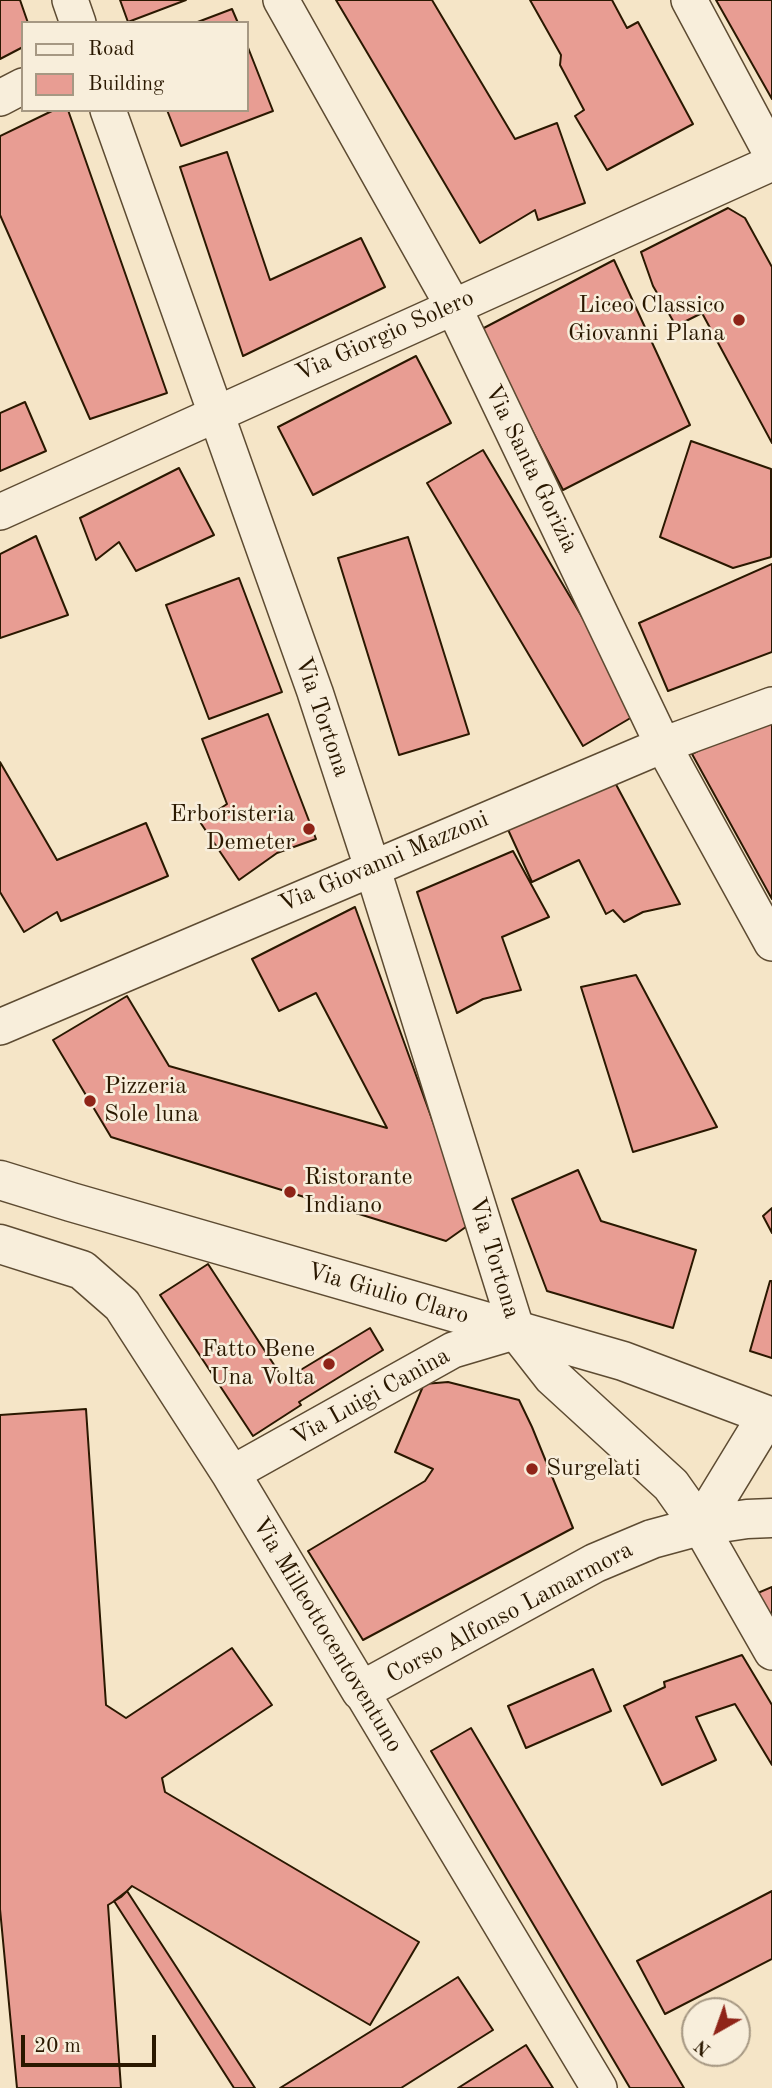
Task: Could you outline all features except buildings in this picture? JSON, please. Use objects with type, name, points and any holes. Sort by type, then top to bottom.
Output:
[{"type":"street","points":[[70,0],[77,21]]},
{"type":"street","name":"Via Santa Gorizia","points":[[281,0],[453,306],[663,745],[772,943]]},
{"type":"street","points":[[689,0],[772,155]]},
{"type":"street","points":[[0,97],[21,87]]},
{"type":"street","name":"Via Tortona","points":[[109,112],[315,692],[517,1331]]},
{"type":"street","name":"Via Giorgio Solero","points":[[0,512],[772,163]]},
{"type":"street","name":"Via Giovanni Mazzoni","points":[[0,1027],[663,745],[772,705]]},
{"type":"street","name":"Via Giulio Claro","points":[[0,1180],[623,1361],[770,1416]]},
{"type":"street","name":"Via Milleottocentoventuno","points":[[0,1244],[82,1270],[122,1305],[231,1474],[599,2088]]},
{"type":"street","points":[[517,1331],[553,1377],[671,1485],[700,1526],[772,1652]]},
{"type":"street","name":"Via Luigi Canina","points":[[231,1474],[453,1350],[517,1331]]},
{"type":"street","points":[[700,1526],[770,1416]]},
{"type":"street","name":"Corso Alfonso Lamarmora","points":[[361,1691],[595,1563],[652,1539],[700,1526],[772,1518]]},
{"type":"place","name":"Liceo Classico Giovanni Plana","points":[[739,320]]},
{"type":"place","name":"Erboristeria Demeter","points":[[309,829]]},
{"type":"place","name":"Pizzeria Sole luna","points":[[90,1101]]},
{"type":"place","name":"Ristorante Indiano","points":[[290,1192]]},
{"type":"place","name":"Fatto Bene Una Volta","points":[[329,1364]]},
{"type":"place","name":"Surgelati","points":[[532,1469]]}]
